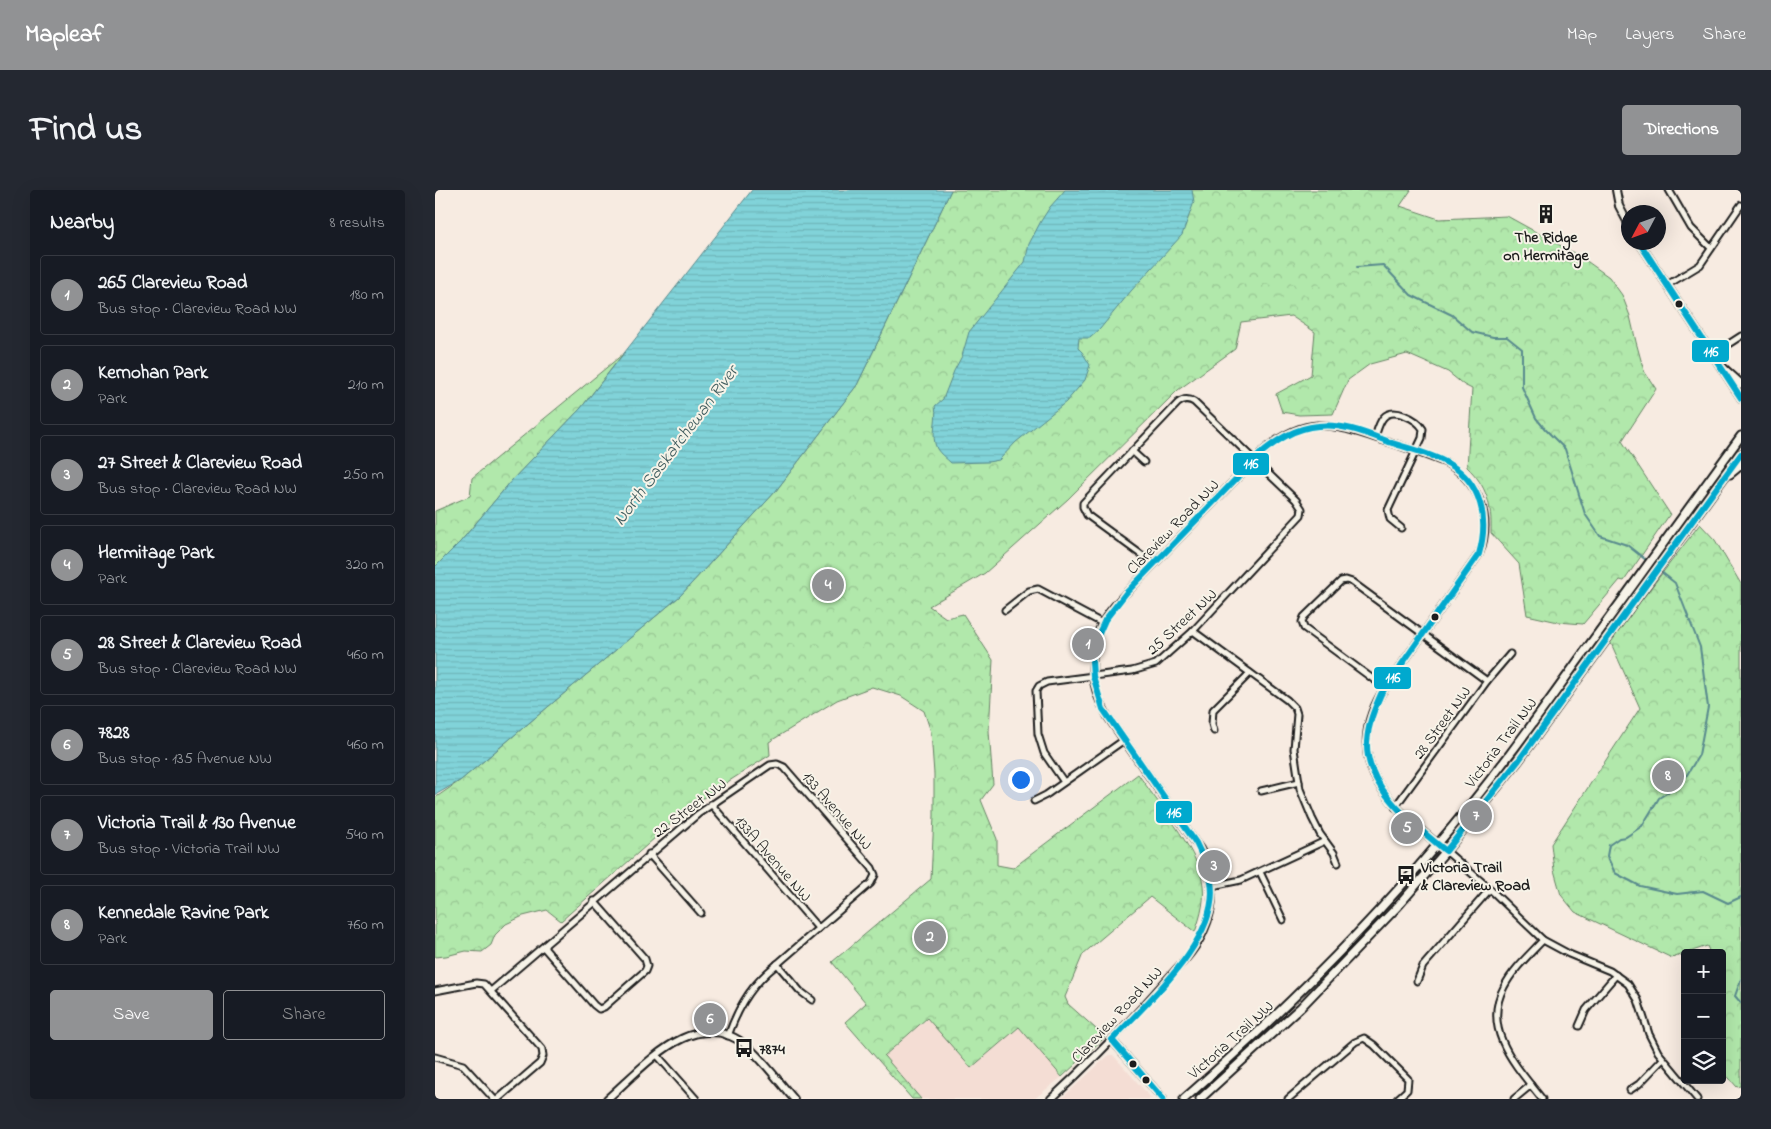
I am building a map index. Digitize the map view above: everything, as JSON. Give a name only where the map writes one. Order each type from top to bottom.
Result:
[{"type":"main road","points":[[1721,366],[1741,384]]},
{"type":"main road","name":"Victoria Trail NW","points":[[1184,1099],[1238,1052],[1294,999],[1390,899],[1438,845],[1515,747],[1741,436]]},
{"type":"main road","name":"Victoria Trail NW","points":[[1200,1099],[1301,1007],[1398,906],[1445,851],[1519,760],[1741,454]]},
{"type":"main road","points":[[1716,489],[1741,465]]},
{"type":"street","points":[[1616,190],[1621,210]]},
{"type":"street","points":[[1669,190],[1691,228],[1711,248]]},
{"type":"street","points":[[1667,285],[1701,264],[1741,206]]},
{"type":"street","points":[[1644,250],[1741,398]]},
{"type":"street","points":[[1713,354],[1741,336]]},
{"type":"street","points":[[1154,564],[1087,515],[1083,507],[1087,497],[1132,450],[1178,403],[1185,399],[1194,402],[1255,460]]},
{"type":"street","points":[[1375,437],[1382,420],[1387,415],[1397,414],[1412,419],[1421,425],[1424,433],[1388,510],[1390,519],[1401,528]]},
{"type":"street","name":"Clareview Road NW","points":[[1051,1099],[1112,1040],[1179,967],[1199,941],[1208,920],[1212,886],[1208,867],[1200,849],[1103,709],[1093,676],[1093,651],[1102,622],[1125,593],[1255,460],[1285,435],[1309,427],[1325,425],[1342,426],[1375,437],[1445,462],[1464,475],[1474,487],[1481,501],[1485,523],[1484,539],[1476,561],[1385,688],[1371,716],[1368,732],[1367,748],[1370,764],[1384,794],[1395,807],[1445,851]]},
{"type":"street","points":[[1132,450],[1144,462]]},
{"type":"street","name":"25 Street NW","points":[[1064,782],[1039,740],[1035,695],[1039,686],[1047,682],[1131,672],[1156,664],[1193,631],[1299,519],[1302,509],[1296,500],[1255,460]]},
{"type":"street","points":[[1385,688],[1306,631],[1302,622],[1312,608],[1338,582],[1343,580],[1352,582],[1487,681]]},
{"type":"street","points":[[1005,610],[1029,591],[1038,589],[1102,622]]},
{"type":"street","points":[[1193,631],[1287,700],[1295,708],[1297,714],[1294,749],[1299,782],[1308,809],[1338,863]]},
{"type":"street","name":"28 Street NW","points":[[1395,807],[1487,681],[1511,654]]},
{"type":"street","points":[[1214,731],[1212,724],[1213,710],[1250,673]]},
{"type":"street","points":[[1034,801],[1124,740]]},
{"type":"street","name":"22 Street NW","points":[[491,991],[620,878],[711,804],[770,765],[777,764]]},
{"type":"street","name":"133 Avenue NW","points":[[777,764],[784,767],[875,872],[871,882],[818,928]]},
{"type":"street","points":[[1261,791],[1299,782]]},
{"type":"street","name":"133A Avenue NW","points":[[711,804],[818,928]]},
{"type":"street","points":[[1212,886],[1233,883],[1325,841]]},
{"type":"street","points":[[1445,851],[1543,940],[1569,954],[1617,975],[1628,984],[1636,994],[1649,1034],[1663,1059],[1697,1099]]},
{"type":"street","points":[[649,854],[701,913]]},
{"type":"street","points":[[1260,872],[1283,920]]},
{"type":"street","points":[[1417,980],[1423,966],[1490,890]]},
{"type":"street","points":[[545,945],[545,949],[599,1009],[604,1007],[645,971],[647,966],[645,959],[594,901]]},
{"type":"street","points":[[728,1036],[745,998],[758,981],[818,928]]},
{"type":"street","points":[[1542,1099],[1505,1049],[1499,1035],[1496,1016],[1504,986],[1543,940]]},
{"type":"street","points":[[777,964],[800,990],[812,1000]]},
{"type":"street","points":[[1579,1026],[1586,1010],[1617,975]]},
{"type":"street","points":[[435,991],[478,983],[484,984],[542,1049],[543,1056],[540,1062],[498,1099]]},
{"type":"street","points":[[607,1099],[657,1055],[682,1038],[690,1034],[706,1032],[728,1036],[749,1048],[794,1099]]},
{"type":"street","points":[[1288,1099],[1355,1042],[1364,1038],[1374,1044],[1408,1079],[1407,1090],[1397,1099]]},
{"type":"street","points":[[1112,1040],[1163,1099]]},
{"type":"street","points":[[657,1055],[696,1099]]},
{"type":"street","points":[[435,1057],[463,1065],[494,1099]]},
{"type":"street","points":[[1629,1090],[1639,1084],[1663,1059]]},
{"type":"street","points":[[1514,1099],[1531,1085]]},
{"type":"shaded area","points":[[928,1018],[971,1068],[1019,1027],[1062,1077],[1034,1099],[921,1099],[884,1056]]},
{"type":"shaded area","points":[[1109,1055],[1113,1055],[1152,1099],[1061,1099]]},
{"type":"green space","points":[[951,190],[1411,190],[1400,206],[1439,219],[1507,216],[1581,257],[1609,277],[1622,295],[1630,316],[1644,371],[1656,389],[1622,441],[1670,514],[1624,581],[1620,580],[1583,624],[1558,622],[1527,615],[1519,564],[1491,533],[1487,497],[1479,481],[1467,467],[1472,389],[1448,372],[1407,354],[1370,364],[1348,380],[1333,414],[1299,415],[1282,412],[1276,394],[1311,375],[1315,332],[1291,316],[1241,322],[1235,349],[1178,390],[1068,499],[985,573],[929,606],[946,618],[963,614],[993,660],[989,731],[993,784],[981,800],[997,839],[997,865],[1013,868],[1138,774],[1192,853],[1202,879],[1203,900],[1195,932],[1150,897],[1083,954],[1065,997],[1068,1004],[1105,1037],[1062,1077],[1019,1027],[971,1068],[927,1018],[884,1056],[921,1099],[912,1099],[845,1022],[866,1003],[832,962],[931,879],[934,774],[931,732],[924,711],[901,696],[872,687],[837,700],[769,742],[770,755],[707,795],[673,822],[561,921],[547,910],[523,916],[506,924],[495,935],[491,945],[482,952],[466,951],[435,957],[435,798],[461,780],[680,596],[775,492],[857,385]]},
{"type":"green space","points":[[623,354],[581,408],[512,480],[461,541],[435,567],[435,511],[470,496],[472,478]]},
{"type":"green space","points":[[1700,524],[1715,540],[1741,584],[1741,1086],[1737,1087],[1726,1075],[1726,949],[1708,949],[1707,946],[1698,949],[1681,949],[1681,955],[1672,958],[1575,912],[1561,895],[1554,870],[1551,844],[1640,708],[1610,641]]},
{"type":"water","name":"North Saskatchewan River","points":[[752,190],[951,190],[857,385],[775,492],[680,596],[461,780],[435,795],[435,567],[461,541],[512,480],[581,408]]},
{"type":"water","points":[[1065,190],[1192,190],[1194,202],[1182,235],[1131,291],[1100,329],[1090,338],[1079,338],[1078,348],[1090,365],[1085,380],[1066,402],[1016,442],[999,460],[951,463],[938,451],[935,444],[935,406],[943,399],[962,356],[969,332],[1025,262],[1029,244],[1041,221]]},
{"type":"waterway","points":[[1357,267],[1383,265],[1411,295],[1452,315],[1472,332],[1493,337],[1507,337],[1522,349],[1522,387],[1536,418],[1565,449],[1585,514],[1600,536],[1627,545],[1656,568]]},
{"type":"waterway","points":[[1660,571],[1675,583],[1700,647],[1708,707],[1699,755],[1682,783],[1659,798],[1642,826],[1626,837],[1619,838],[1609,845],[1607,856],[1615,873],[1640,886],[1677,894],[1703,891],[1728,903],[1741,897]]},
{"type":"waterway","points":[[1741,979],[1735,996],[1741,1003]]},
{"type":"transit line","name":"116","points":[[1644,250],[1741,398]]},
{"type":"transit line","name":"116","points":[[1112,1040],[1161,988],[1193,947],[1205,925],[1211,903],[1211,882],[1207,867],[1196,843],[1103,709],[1093,676],[1093,647],[1105,620],[1126,593],[1260,454],[1273,444],[1302,429],[1327,425],[1337,426],[1365,433],[1442,460],[1460,472],[1476,492],[1483,516],[1482,541],[1479,554],[1381,694],[1370,723],[1367,742],[1369,759],[1374,775],[1383,790],[1406,817],[1446,851],[1519,760],[1741,454]]},
{"type":"transit line","name":"116","points":[[1112,1040],[1163,1099]]},
{"type":"place","name":"The Ridge on Hermitage","points":[[1546,214]]},
{"type":"place","name":"Hermitage Park","points":[[828,585]]},
{"type":"place","name":"265 Clareview Road","points":[[1088,644]]},
{"type":"place","name":"Kennedale Ravine Park","points":[[1668,776]]},
{"type":"place","name":"Victoria Trail & 130 Avenue","points":[[1476,816]]},
{"type":"place","name":"28 Street & Clareview Road","points":[[1407,828]]},
{"type":"place","name":"27 Street & Clareview Road","points":[[1214,866]]},
{"type":"place","name":"Victoria Trail & Clareview Road","points":[[1406,875]]},
{"type":"place","name":"Kernohan Park","points":[[930,937]]},
{"type":"place","name":"7828","points":[[710,1019]]},
{"type":"place","name":"7874","points":[[744,1048]]}]
